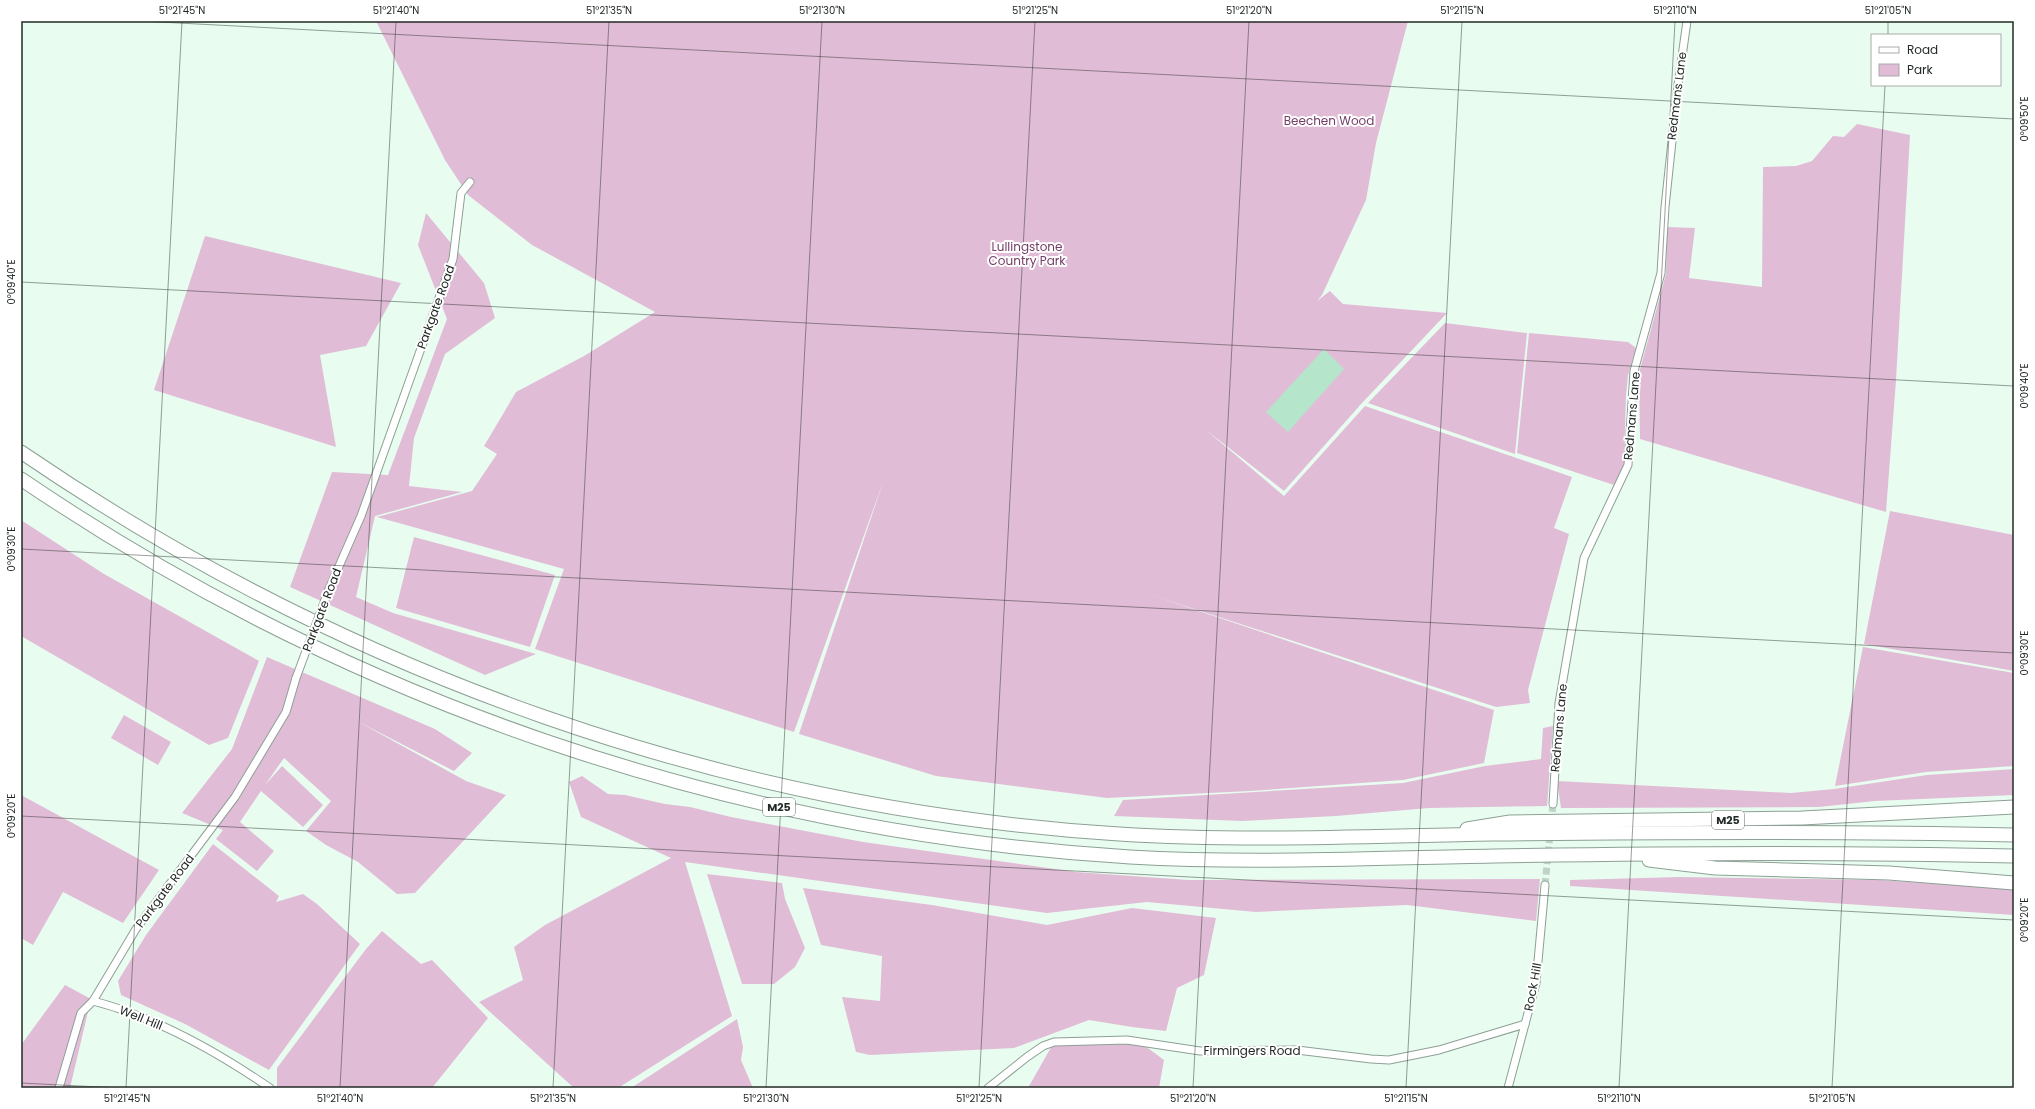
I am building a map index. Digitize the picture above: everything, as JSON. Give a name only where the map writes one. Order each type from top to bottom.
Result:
[{"type":"highway","name":"M25","points":[[21,452],[98,504],[151,536],[258,595],[344,638],[458,686],[575,728],[692,763],[790,787],[874,804],[935,814],[1055,829],[1124,834],[1229,838],[1744,832],[2014,835]]},
{"type":"highway","name":"M25","points":[[21,479],[104,533],[206,593],[365,671],[476,717],[561,747],[649,774],[764,804],[831,818],[945,838],[1029,848],[1128,857],[1251,860],[1606,854],[1832,853],[2014,856]]},
{"type":"highway","name":"M25","points":[[1444,835],[1476,827],[1510,822],[1802,818],[2014,807]]},
{"type":"highway","name":"M25","points":[[1606,854],[1715,868],[1882,873],[2014,883]]},
{"type":"street","name":"Redmans Lane","points":[[1553,804],[1559,703],[1584,558],[1628,465],[1634,371],[1661,273],[1665,207],[1676,99],[1687,21]]},
{"type":"street","name":"Parkgate Road","points":[[92,1001],[136,929],[235,797],[286,712],[296,678],[329,589],[361,516],[453,259],[461,192],[470,182]]},
{"type":"street","name":"Rock Hill","points":[[1508,1088],[1536,983],[1545,885]]},
{"type":"street","points":[[59,1088],[81,1013],[92,1001]]},
{"type":"street","name":"Well Hill","points":[[92,1001],[108,1005],[168,1029],[220,1056],[270,1088]]},
{"type":"street","name":"Firmingers Road","points":[[988,1088],[1027,1057],[1043,1046],[1054,1042],[1127,1040],[1200,1051],[1297,1050],[1389,1060],[1438,1050],[1525,1024]]},
{"type":"green space","points":[[376,21],[1408,21],[1376,143],[1366,200],[1322,295],[1317,301],[1330,291],[1343,304],[1447,313],[1362,403],[1284,491],[1206,430],[1284,496],[1365,406],[1572,477],[1554,528],[1569,534],[1528,690],[1530,703],[1496,707],[1148,594],[1494,710],[1484,763],[1403,780],[1250,791],[1107,798],[936,776],[799,734],[884,479],[794,732],[535,649],[564,569],[377,517],[472,491],[497,454],[484,446],[516,392],[584,356],[655,312],[532,245],[468,195],[445,160]]},
{"type":"green space","points":[[1857,124],[1910,135],[1896,380],[1886,512],[1640,439],[1639,373],[1666,274],[1667,227],[1695,228],[1689,278],[1762,287],[1763,167],[1796,166],[1812,161],[1833,136],[1844,137]]},
{"type":"green space","points":[[426,213],[484,283],[495,318],[445,354],[414,438],[409,486],[462,492],[375,516],[356,597],[393,613],[536,654],[485,675],[290,587],[332,472],[388,475],[447,319],[418,245]]},
{"type":"green space","points":[[205,236],[401,283],[366,346],[320,355],[336,447],[154,390]]},
{"type":"green space","points":[[1445,323],[1527,333],[1515,454],[1368,403]]},
{"type":"green space","points":[[1529,333],[1628,342],[1636,348],[1628,375],[1624,464],[1614,485],[1517,453]]},
{"type":"green space","points":[[1890,511],[2014,535],[2014,671],[1864,644]]},
{"type":"green space","points":[[21,520],[104,574],[259,661],[228,738],[209,745],[21,636]]},
{"type":"green space","points":[[414,537],[555,575],[530,647],[396,608]]},
{"type":"green space","points":[[1863,647],[2014,673],[2014,766],[1926,772],[1835,786]]},
{"type":"green space","points":[[267,657],[435,729],[472,753],[454,771],[357,721],[466,781],[506,795],[415,893],[397,894],[358,862],[326,845],[306,831],[331,801],[284,758],[265,785],[282,766],[323,805],[303,827],[261,791],[240,822],[274,851],[257,871],[216,839],[223,830],[182,813],[232,749]]},
{"type":"green space","points":[[124,715],[171,742],[158,765],[111,738]]},
{"type":"green space","points":[[1553,726],[1547,806],[1429,808],[1336,816],[1242,821],[1114,816],[1123,800],[1403,783],[1485,766],[1541,759],[1543,728]]},
{"type":"green space","points":[[2014,769],[2014,795],[1875,801],[1819,807],[1561,808],[1557,781],[1791,793],[1834,789],[1927,775]]},
{"type":"green space","points":[[582,776],[608,794],[625,795],[665,804],[690,807],[731,817],[863,842],[1076,872],[1188,880],[1540,879],[1536,921],[1407,905],[1256,912],[1147,902],[1047,913],[685,862],[732,1016],[618,1088],[574,1088],[479,1002],[523,980],[514,947],[545,925],[671,858],[581,817],[569,782]]},
{"type":"green space","points":[[21,795],[159,870],[123,923],[63,892],[33,945],[21,938]]},
{"type":"green space","points":[[213,844],[279,896],[276,902],[303,894],[317,904],[360,944],[269,1070],[185,1024],[121,995],[118,981],[146,935]]},
{"type":"green space","points":[[707,874],[782,883],[785,899],[805,948],[795,967],[774,984],[742,984]]},
{"type":"green space","points":[[1679,877],[1879,880],[2014,889],[2014,915],[1570,886],[1570,880]]},
{"type":"green space","points":[[803,888],[932,905],[1047,925],[1132,908],[1216,918],[1204,975],[1177,988],[1166,1031],[1089,1020],[1014,1048],[870,1055],[856,1052],[842,997],[880,1001],[882,956],[821,945]]},
{"type":"green space","points":[[382,931],[421,964],[432,960],[488,1018],[432,1088],[277,1087],[277,1068],[366,949]]},
{"type":"green space","points":[[65,985],[91,999],[70,1088],[21,1088],[21,1045]]},
{"type":"green space","points":[[737,1019],[743,1047],[741,1060],[753,1088],[631,1088]]},
{"type":"green space","points":[[1054,1042],[1141,1043],[1164,1060],[1159,1088],[1028,1088]]},
{"type":"shaded area","points":[[1324,349],[1344,369],[1288,432],[1266,412]]},
{"type":"tunnel","points":[[1545,885],[1553,804]]},
{"type":"park label","name":"Beechen Wood","points":[[1329,121]]},
{"type":"park label","name":"Lullingstone Country Park","points":[[1027,254]]}]
